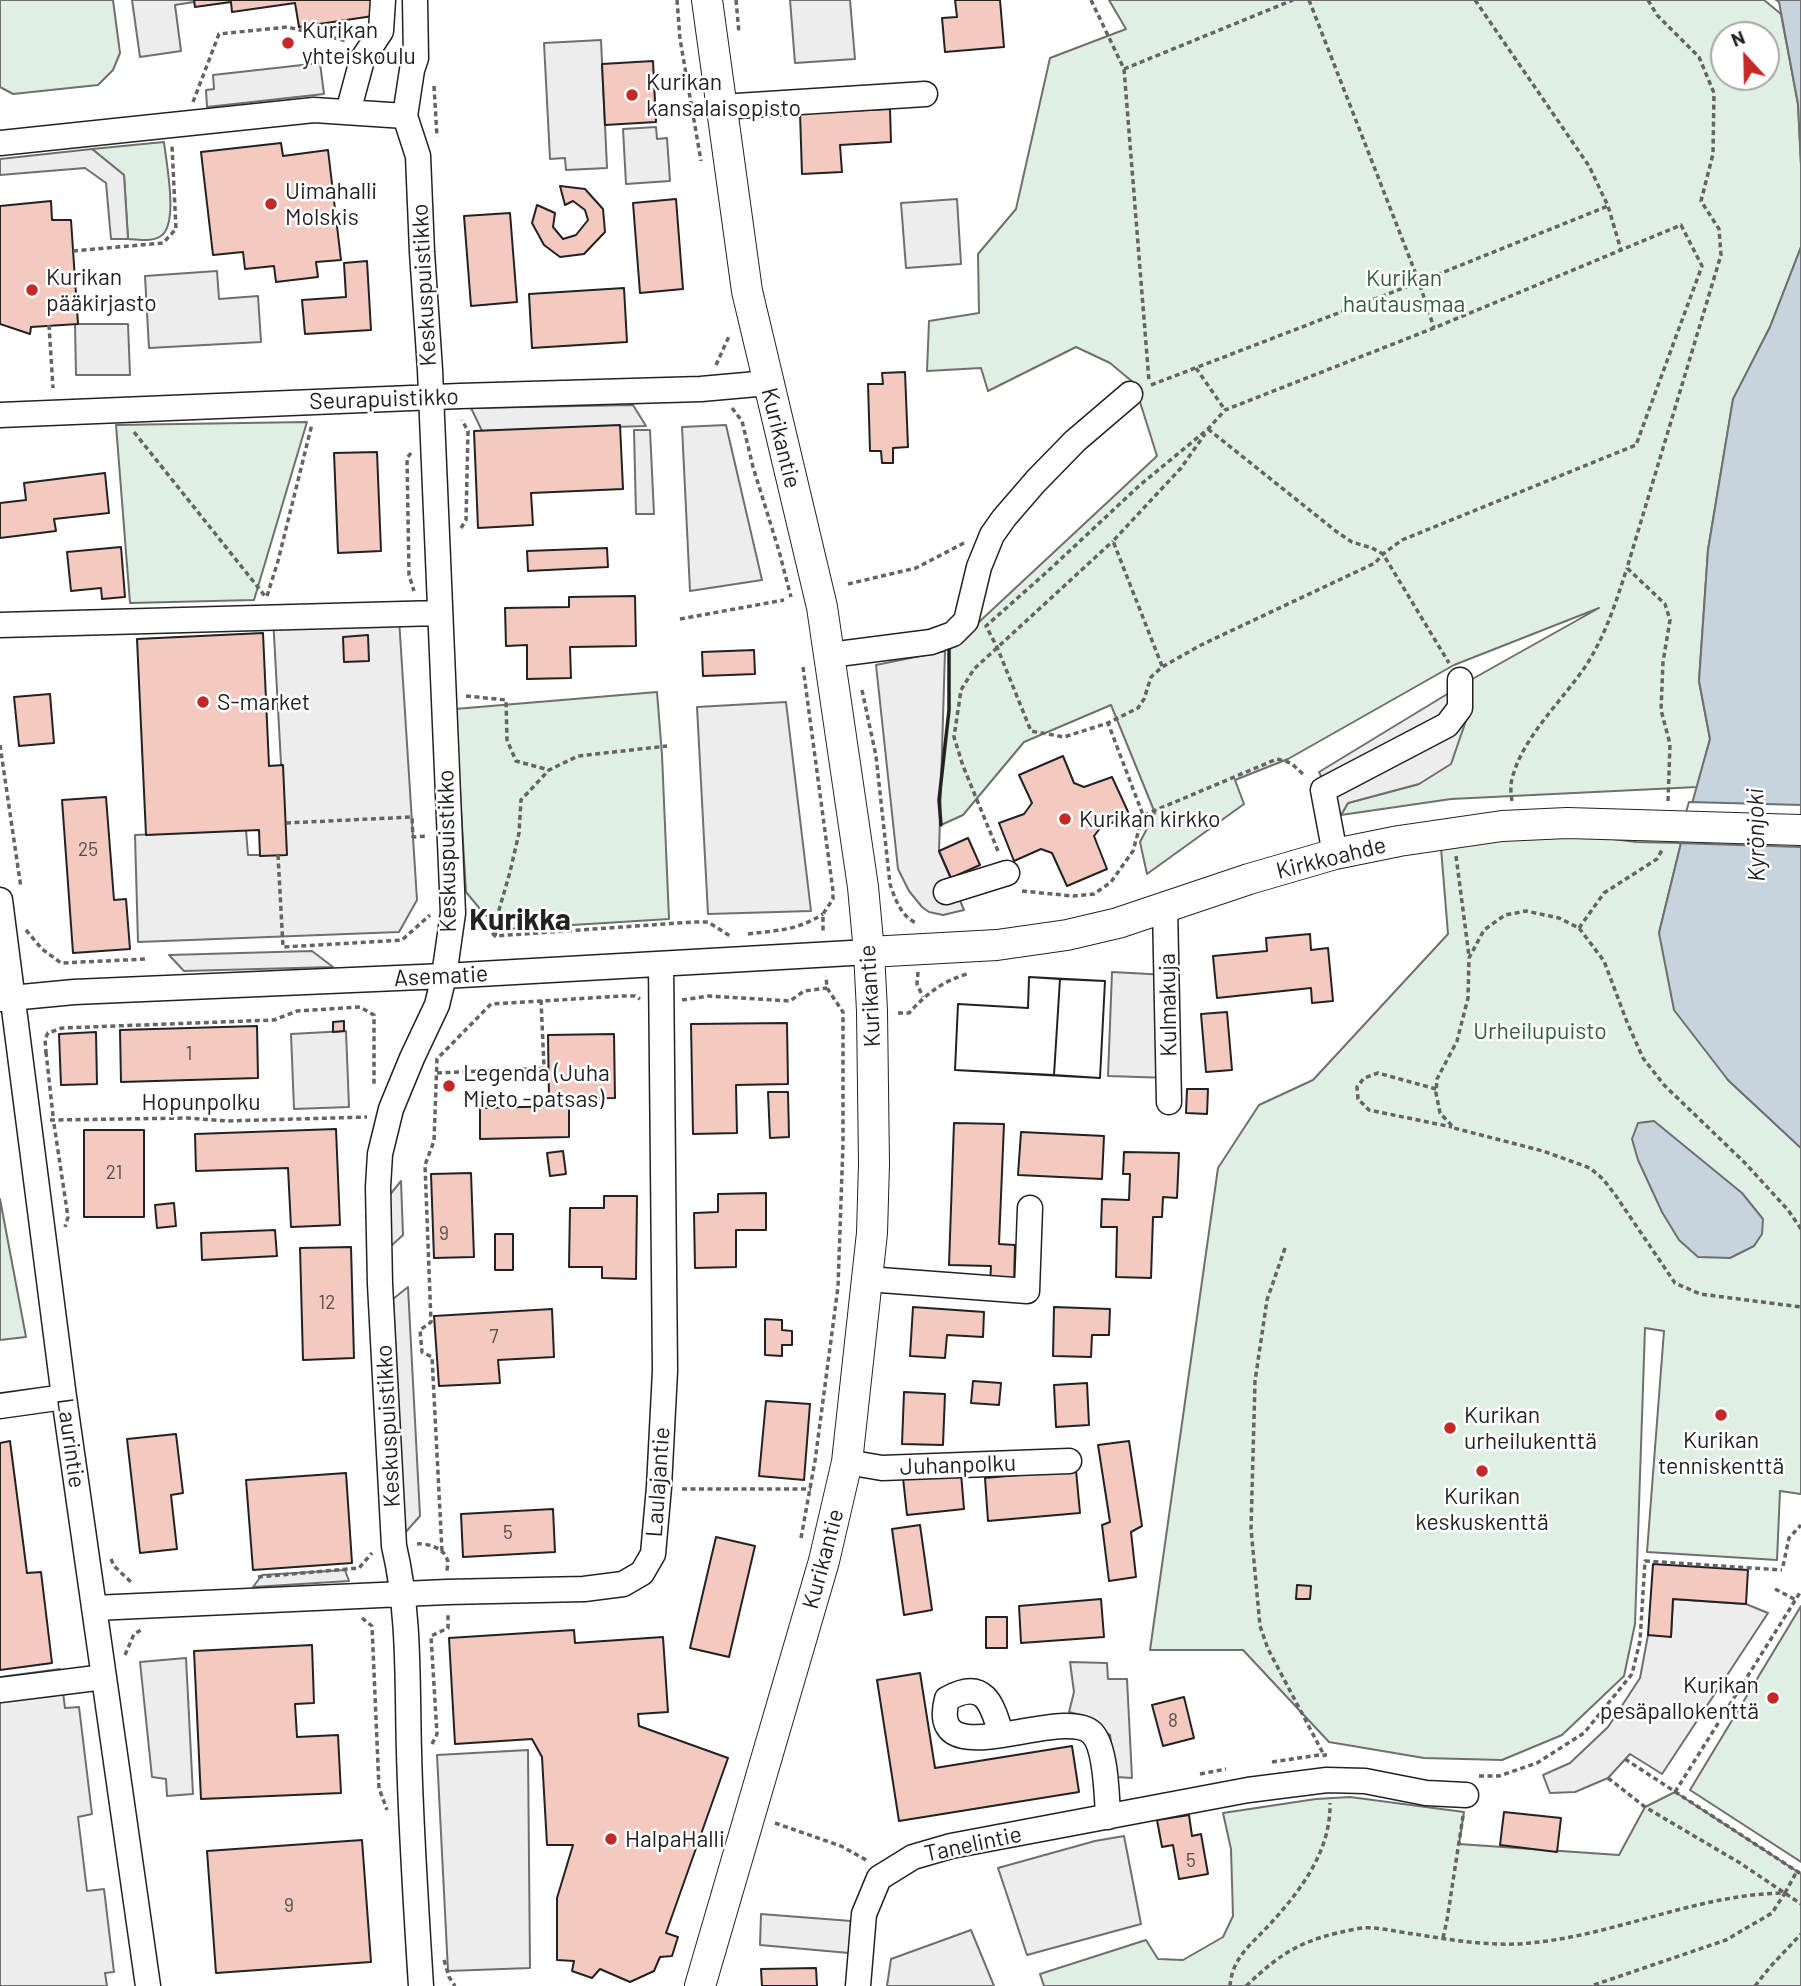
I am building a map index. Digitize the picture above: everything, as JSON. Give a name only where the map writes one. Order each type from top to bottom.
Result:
[{"type":"main road","name":"Kurikantie","points":[[700,1986],[824,1561],[847,1462],[872,1233],[874,1164],[872,1012],[863,887],[816,660],[822,607],[747,291],[707,0]]},
{"type":"main road","name":"Kirkkoahde","points":[[869,952],[997,945],[1055,936],[1118,923],[1335,853],[1454,832],[1502,826],[1567,823],[1801,830]]},
{"type":"street","points":[[348,112],[362,60],[380,31],[383,0]]},
{"type":"street","name":"Keskuspuistikko","points":[[415,0],[416,58],[405,116],[418,156],[430,398],[439,613],[444,976],[438,1005],[391,1109],[380,1154],[378,1187],[394,1546],[401,1572],[403,1595],[421,1986]]},
{"type":"street","points":[[721,107],[925,94]]},
{"type":"street","points":[[0,143],[314,110],[405,116]]},
{"type":"street","name":"Seurapuistikko","points":[[0,415],[701,389],[768,383]]},
{"type":"street","points":[[816,660],[931,642],[953,634],[966,621],[979,567],[992,535],[1004,518],[1075,441],[1130,394]]},
{"type":"street","points":[[0,625],[439,613]]},
{"type":"street","points":[[1335,853],[1323,790],[1447,725],[1460,708],[1460,680]]},
{"type":"street","points":[[946,892],[1007,873]]},
{"type":"street","name":"Laurintie","points":[[11,895],[5,933],[6,998],[29,1121],[64,1396],[148,1986]]},
{"type":"street","name":"Kulmakuja","points":[[1165,908],[1169,1102]]},
{"type":"street","name":"Asematie","points":[[6,998],[84,991],[444,976],[869,952]]},
{"type":"street","name":"Laulajantie","points":[[94,1608],[584,1589],[623,1584],[642,1573],[653,1554],[665,1371],[661,964]]},
{"type":"street","points":[[867,1279],[1027,1291],[1030,1208]]},
{"type":"street","points":[[0,1406],[64,1396]]},
{"type":"street","name":"Juhanpolku","points":[[847,1462],[882,1468],[1069,1461]]},
{"type":"street","points":[[0,1690],[104,1677]]},
{"type":"street","points":[[1001,1734],[1068,1724],[1080,1726],[1092,1733],[1099,1745],[1107,1786],[1108,1817]]},
{"type":"street","name":"Tanelintie","points":[[879,1878],[914,1857],[951,1846],[1248,1790],[1327,1780],[1365,1781],[1426,1793],[1468,1795]]},
{"type":"street","points":[[858,1986],[864,1913],[879,1878]]},
{"type":"path","points":[[1091,0],[1124,69],[1149,386],[1419,282],[1608,205]]},
{"type":"path","points":[[1124,69],[1293,0]]},
{"type":"path","points":[[1309,0],[1419,282],[1434,328]]},
{"type":"path","points":[[1475,0],[1589,166],[1608,205],[1620,250]]},
{"type":"path","points":[[1512,809],[1511,782],[1518,761],[1541,723],[1586,666],[1613,611],[1721,254],[1719,229],[1701,201],[1713,154],[1714,93],[1699,57],[1657,15],[1648,0]]},
{"type":"path","points":[[1681,225],[1702,266],[1636,445],[1402,540],[1375,563],[1201,645],[1162,667],[1151,677],[1138,708],[1108,723],[1064,737],[1031,731],[986,626],[1226,410],[1434,328],[1620,250],[1681,225]]},
{"type":"path","points":[[73,251],[97,249]]},
{"type":"path","points":[[49,325],[53,388]]},
{"type":"path","points":[[1196,368],[1226,410]]},
{"type":"path","name":"Kurikantie","points":[[723,387],[729,404],[742,421],[793,603]]},
{"type":"path","points":[[129,425],[266,598],[278,561],[313,417]]},
{"type":"path","points":[[1208,429],[1345,537],[1383,554],[1460,680]]},
{"type":"path","points":[[1108,723],[1143,815],[1133,851],[1111,882],[1099,892],[1073,896],[1015,890],[963,766],[954,737],[961,690],[974,669],[1113,541],[1181,468],[1208,429]]},
{"type":"path","points":[[848,584],[916,568],[968,541]]},
{"type":"path","points":[[1113,541],[1162,667]]},
{"type":"path","points":[[1627,568],[1665,604],[1670,620],[1663,662],[1661,710],[1670,744],[1668,802]]},
{"type":"path","points":[[680,619],[784,600]]},
{"type":"path","name":"Kurikantie","points":[[801,1539],[838,1287],[844,1144],[843,1012],[827,988],[824,954],[822,914],[833,899],[833,891],[816,660]]},
{"type":"path","points":[[464,696],[506,700],[507,740],[516,761],[549,770]]},
{"type":"path","points":[[0,745],[11,895]]},
{"type":"path","points":[[495,936],[499,909],[519,833],[521,800],[549,770],[578,756],[667,746]]},
{"type":"path","points":[[1143,815],[1277,759],[1291,763],[1323,790]]},
{"type":"path","points":[[286,822],[412,817],[413,837],[428,836]]},
{"type":"path","points":[[1454,832],[1469,958],[1468,998],[1457,1041],[1437,1079],[1436,1089],[1440,1113],[1454,1128]]},
{"type":"path","points":[[1579,929],[1604,893],[1657,859],[1662,850]]},
{"type":"path","points":[[278,855],[283,947],[402,940],[442,914],[473,912],[495,936]]},
{"type":"path","points":[[1469,958],[1484,930],[1505,915],[1526,911],[1559,918],[1579,929],[1604,961],[1643,1059],[1673,1095],[1745,1163],[1788,1210],[1801,1229]]},
{"type":"path","points":[[495,936],[693,922],[708,922],[729,936],[788,929],[807,924],[822,914]]},
{"type":"path","points":[[5,933],[27,930],[42,949],[61,963],[147,959]]},
{"type":"path","points":[[442,1551],[432,1357],[422,1352],[420,1331],[431,1322],[425,1165],[434,1141],[437,1059],[491,1004],[635,996],[642,1000],[661,1001],[708,996],[790,1001],[804,991],[827,988]]},
{"type":"path","points":[[909,1013],[923,997]]},
{"type":"path","points":[[437,1073],[546,1068],[541,1000]]},
{"type":"path","points":[[62,1028],[274,1020],[297,1011]]},
{"type":"path","points":[[46,1052],[68,1217],[63,1237]]},
{"type":"path","points":[[1436,1089],[1378,1073],[1364,1078],[1357,1087],[1358,1098],[1369,1110],[1543,1151],[1590,1168],[1603,1178],[1675,1283],[1700,1294],[1801,1307]]},
{"type":"path","name":"Hopunpolku","points":[[29,1121],[188,1118],[227,1121],[373,1116]]},
{"type":"path","points":[[1286,1248],[1267,1300],[1255,1381],[1251,1528],[1260,1626],[1268,1649],[1325,1755],[1338,1756]]},
{"type":"path","points":[[659,1487],[810,1489]]},
{"type":"path","points":[[1443,1938],[1468,1795],[1499,1776],[1537,1763],[1584,1733],[1632,1674],[1640,1640],[1645,1561],[1782,1568],[1789,1538],[1801,1525]]},
{"type":"path","points":[[110,1557],[114,1566],[129,1582],[152,1588],[152,1625],[134,1634],[124,1657]]},
{"type":"path","points":[[1775,1589],[1796,1600]]},
{"type":"path","points":[[1675,1793],[1801,1591]]},
{"type":"path","points":[[1591,1986],[1726,1940],[1772,1913],[1799,1872],[1625,1759]]},
{"type":"path","points":[[1608,1778],[1645,1807],[1740,1863],[1801,1904]]},
{"type":"path","points":[[1230,1986],[1235,1964],[1301,1887],[1323,1849],[1330,1806],[1327,1780]]},
{"type":"path","points":[[773,1822],[849,1850],[866,1859],[879,1878]]},
{"type":"path","points":[[1246,1986],[1266,1966],[1293,1948],[1317,1938],[1361,1928],[1496,1944],[1530,1943],[1622,1926],[1670,1911],[1727,1899],[1785,1893]]},
{"type":"path","points":[[1755,1986],[1801,1934]]},
{"type":"green space","points":[[0,0],[113,0],[120,53],[113,70],[98,85],[13,94],[0,87]]},
{"type":"green space","name":"Kurikan hautausmaa","points":[[1109,0],[1764,0],[1781,14],[1798,104],[1801,247],[1770,327],[1733,400],[1708,550],[1699,681],[1710,739],[1697,787],[1451,799],[1341,815],[1348,803],[1419,784],[1467,682],[1599,608],[1454,665],[1288,759],[1235,780],[1244,804],[1147,874],[1140,842],[1155,813],[1111,705],[1024,742],[963,815],[941,825],[939,800],[949,710],[949,650],[1157,456],[1134,383],[1110,363],[1076,347],[988,391],[981,368],[927,371],[929,321],[979,313],[978,254],[1016,209],[1050,58],[1126,29]]},
{"type":"green space","points":[[164,142],[170,192],[166,229],[161,236],[154,239],[128,239],[124,175],[92,149]]},
{"type":"green space","points":[[307,422],[254,600],[130,603],[116,425]]},
{"type":"green space","points":[[657,692],[669,919],[508,929],[485,915],[466,892],[455,709]]},
{"type":"green space","name":"Urheilupuisto","points":[[1597,837],[1636,842],[1681,843],[1659,933],[1728,1080],[1801,1148],[1801,1494],[1780,1491],[1777,1560],[1647,1552],[1664,1331],[1645,1328],[1635,1624],[1624,1676],[1562,1735],[1502,1760],[1424,1758],[1329,1742],[1243,1650],[1150,1650],[1218,1168],[1259,1105],[1313,1080],[1448,934],[1441,848],[1505,839]]},
{"type":"green space","points":[[0,1199],[26,1337],[0,1340]]},
{"type":"green space","name":"Kurikan pesäpallokenttä","points":[[1801,1606],[1801,1862],[1690,1790]]},
{"type":"green space","points":[[1675,1792],[1801,1874],[1801,1986],[1044,1986],[1040,1974],[1146,1940],[1158,1959],[1183,1960],[1223,1937],[1233,1916],[1231,1849],[1223,1813],[1316,1799],[1350,1797],[1464,1812],[1459,1844],[1619,1855],[1645,1807]]},
{"type":"shaded area","points":[[132,0],[194,0],[175,5],[181,51],[140,57]]},
{"type":"shaded area","points":[[790,0],[850,0],[855,59],[795,63]]},
{"type":"shaded area","points":[[601,40],[607,168],[566,170],[565,158],[550,159],[544,43]]},
{"type":"shaded area","points":[[320,63],[324,94],[207,107],[206,90],[214,89],[213,75]]},
{"type":"shaded area","points":[[656,127],[657,139],[667,138],[670,181],[626,184],[623,129]]},
{"type":"shaded area","points":[[92,149],[124,175],[128,239],[111,239],[106,183],[85,168],[0,175],[0,159]]},
{"type":"shaded area","points":[[957,199],[961,264],[906,268],[901,203]]},
{"type":"shaded area","points":[[217,271],[219,299],[258,296],[261,342],[149,348],[145,276]]},
{"type":"shaded area","points":[[75,324],[128,324],[130,375],[76,375]]},
{"type":"shaded area","points":[[633,405],[646,426],[482,431],[471,408]]},
{"type":"shaded area","points":[[726,425],[762,580],[690,591],[682,427]]},
{"type":"shaded area","points":[[634,430],[650,430],[654,514],[636,514]]},
{"type":"shaded area","points":[[398,603],[417,900],[399,932],[138,942],[135,835],[246,830],[248,855],[286,855],[273,617]]},
{"type":"shaded area","points":[[945,651],[939,851],[964,910],[943,915],[929,912],[922,907],[909,891],[898,869],[876,665]]},
{"type":"shaded area","points":[[1467,682],[1471,706],[1451,764],[1419,784],[1348,803],[1341,815],[1319,772]]},
{"type":"shaded area","points":[[786,702],[811,911],[708,914],[697,707]]},
{"type":"shaded area","points":[[312,951],[333,967],[184,971],[169,955]]},
{"type":"shaded area","points":[[1112,972],[1168,975],[1170,1078],[1108,1076]]},
{"type":"shaded area","points":[[346,1031],[349,1107],[294,1109],[291,1034]]},
{"type":"shaded area","points":[[401,1181],[403,1235],[390,1247],[388,1197]]},
{"type":"shaded area","points":[[408,1287],[420,1516],[404,1534],[393,1299]]},
{"type":"shaded area","points":[[345,1570],[349,1581],[253,1587],[262,1575]]},
{"type":"shaded area","points":[[1673,1599],[1746,1604],[1768,1613],[1662,1774],[1630,1754],[1608,1778],[1575,1792],[1550,1793],[1543,1775],[1570,1763],[1608,1727],[1640,1678],[1648,1635],[1671,1636]]},
{"type":"shaded area","points":[[186,1658],[193,1794],[167,1796],[166,1779],[152,1777],[140,1662]]},
{"type":"shaded area","points":[[1070,1662],[1107,1663],[1108,1679],[1127,1679],[1132,1778],[1116,1777],[1110,1735],[1084,1716],[1069,1712],[1074,1692]]},
{"type":"shaded area","points":[[60,1669],[65,1708],[79,1707],[92,1814],[78,1817],[87,1891],[104,1889],[114,1972],[105,1973],[107,1986],[0,1986],[0,1677]]},
{"type":"shaded area","points":[[528,1750],[530,1968],[448,1971],[437,1755]]},
{"type":"shaded area","points":[[1124,1836],[1141,1924],[1027,1955],[998,1868],[1095,1841]]},
{"type":"shaded area","points":[[761,1914],[851,1921],[849,1953],[760,1945]]},
{"type":"shaded area","points":[[971,1930],[994,1986],[887,1986],[891,1959]]},
{"type":"water","points":[[1776,0],[1801,0],[1801,165],[1798,104],[1779,2]]},
{"type":"water","name":"Kyrönjoki","points":[[1801,247],[1801,1148],[1728,1080],[1674,1010],[1659,933],[1710,739],[1699,681],[1708,550],[1733,399],[1770,327]]},
{"type":"water","points":[[1654,1121],[1742,1193],[1763,1219],[1762,1234],[1754,1246],[1730,1258],[1698,1257],[1679,1240],[1662,1212],[1638,1160],[1632,1139],[1638,1123]]},
{"type":"pier","points":[[1689,802],[1801,805],[1801,847],[1677,843]]},
{"type":"building","points":[[194,0],[371,0],[373,16],[299,27],[295,3],[232,12],[231,2],[195,7]]},
{"type":"building","points":[[955,0],[1000,0],[1004,47],[945,52],[942,18],[957,17]]},
{"type":"building","points":[[653,61],[656,122],[605,125],[602,64]]},
{"type":"building","points":[[890,109],[891,142],[840,145],[842,172],[802,174],[800,113]]},
{"type":"building","name":"Uimahalli Molskis","points":[[281,143],[283,156],[328,150],[341,260],[316,262],[318,277],[276,282],[274,266],[245,269],[243,252],[213,255],[201,152]]},
{"type":"building","points":[[560,186],[585,189],[603,209],[605,232],[584,254],[560,257],[544,245],[532,223],[537,205],[555,213],[553,227],[563,239],[576,235],[588,220],[585,210],[573,201],[565,205]]},
{"type":"building","points":[[676,199],[683,289],[640,293],[633,203]]},
{"type":"building","points":[[51,201],[52,220],[71,220],[78,324],[31,327],[30,334],[0,324],[0,206]]},
{"type":"building","points":[[510,213],[517,302],[471,306],[464,216]]},
{"type":"building","points":[[367,261],[371,330],[305,334],[302,300],[346,297],[344,263]]},
{"type":"building","points":[[624,288],[627,342],[532,348],[529,294]]},
{"type":"building","points":[[905,372],[908,447],[893,448],[893,463],[882,463],[881,451],[870,451],[868,384],[883,384],[882,373]]},
{"type":"building","points":[[620,425],[623,489],[531,493],[533,525],[478,528],[474,431]]},
{"type":"building","points":[[377,452],[381,551],[338,553],[334,453]]},
{"type":"building","points":[[105,473],[109,513],[54,519],[56,531],[0,538],[0,503],[26,500],[24,483]]},
{"type":"building","points":[[121,547],[125,597],[102,599],[101,588],[71,591],[67,552]]},
{"type":"building","points":[[607,548],[608,567],[528,571],[527,551]]},
{"type":"building","points":[[635,596],[636,646],[570,647],[571,678],[527,679],[527,645],[506,646],[505,608],[569,607],[569,597]]},
{"type":"building","name":"S-market","points":[[263,633],[269,766],[283,765],[287,855],[260,856],[259,830],[146,835],[137,639]]},
{"type":"building","points":[[368,635],[369,661],[344,662],[343,637]]},
{"type":"building","points":[[754,650],[755,674],[703,676],[702,652]]},
{"type":"building","points":[[50,694],[54,743],[19,746],[14,697]]},
{"type":"building","name":"Kurikan kirkko","points":[[1063,756],[1074,783],[1084,787],[1112,777],[1130,816],[1101,827],[1094,836],[1107,869],[1067,886],[1052,853],[1041,849],[1014,861],[999,823],[1024,814],[1032,803],[1019,775]]},
{"type":"building","points":[[106,797],[114,900],[126,899],[130,949],[73,953],[62,800]]},
{"type":"building","points":[[968,838],[980,865],[951,878],[939,851]]},
{"type":"building","points":[[1310,934],[1311,950],[1328,948],[1333,1001],[1312,1003],[1311,988],[1217,998],[1213,956],[1267,951],[1266,938]]},
{"type":"building","points":[[1029,977],[1105,981],[1100,1078],[955,1070],[958,1004],[1028,1008]]},
{"type":"building","points":[[1029,977],[1060,979],[1054,1075],[955,1070],[958,1004],[1028,1008]]},
{"type":"building","points":[[1060,979],[1105,981],[1100,1078],[1054,1075]]},
{"type":"building","points":[[1227,1012],[1232,1070],[1206,1072],[1201,1014]]},
{"type":"building","points":[[344,1021],[344,1031],[333,1032],[333,1022]]},
{"type":"building","points":[[787,1023],[788,1084],[736,1085],[737,1133],[693,1134],[691,1024]]},
{"type":"building","points":[[257,1026],[258,1078],[121,1082],[120,1030]]},
{"type":"building","points":[[96,1032],[97,1084],[61,1085],[59,1034]]},
{"type":"building","points":[[614,1034],[615,1098],[549,1099],[548,1035]]},
{"type":"building","points":[[1187,1089],[1208,1089],[1207,1114],[1186,1113]]},
{"type":"building","points":[[768,1092],[788,1092],[789,1137],[770,1138]]},
{"type":"building","points":[[569,1106],[569,1137],[480,1139],[480,1108]]},
{"type":"building","points":[[954,1123],[1004,1124],[999,1244],[1015,1245],[1014,1284],[990,1283],[991,1266],[949,1265]]},
{"type":"building","points":[[336,1129],[340,1225],[291,1227],[288,1168],[196,1171],[195,1134]]},
{"type":"building","points":[[84,1130],[144,1130],[144,1217],[84,1217]]},
{"type":"building","points":[[1021,1132],[1104,1136],[1102,1179],[1018,1175]]},
{"type":"building","points":[[563,1151],[566,1174],[550,1176],[547,1153]]},
{"type":"building","points":[[1124,1152],[1179,1153],[1177,1198],[1163,1197],[1162,1217],[1153,1217],[1151,1278],[1116,1277],[1117,1227],[1101,1227],[1102,1199],[1129,1200],[1130,1174],[1123,1174]]},
{"type":"building","points":[[471,1173],[474,1257],[434,1258],[431,1174]]},
{"type":"building","points":[[766,1193],[766,1230],[736,1230],[736,1267],[695,1268],[694,1213],[718,1212],[718,1194]]},
{"type":"building","points":[[604,1196],[637,1196],[636,1279],[602,1278],[602,1267],[569,1267],[570,1208],[604,1208]]},
{"type":"building","points":[[174,1203],[176,1226],[157,1228],[155,1205]]},
{"type":"building","points":[[275,1230],[277,1256],[202,1260],[201,1233]]},
{"type":"building","points":[[495,1234],[513,1234],[513,1270],[495,1270]]},
{"type":"building","points":[[351,1247],[354,1358],[303,1360],[300,1248]]},
{"type":"building","points":[[913,1307],[984,1312],[983,1337],[947,1335],[945,1358],[910,1356]]},
{"type":"building","points":[[1054,1307],[1110,1309],[1109,1335],[1092,1335],[1091,1357],[1053,1356]]},
{"type":"building","points":[[552,1309],[554,1357],[498,1360],[500,1383],[439,1386],[434,1316]]},
{"type":"building","points":[[765,1319],[782,1320],[782,1330],[792,1331],[792,1345],[782,1345],[782,1356],[765,1355]]},
{"type":"building","points":[[973,1381],[1001,1383],[999,1405],[971,1403]]},
{"type":"building","points":[[1087,1383],[1089,1425],[1056,1427],[1054,1385]]},
{"type":"building","points":[[904,1392],[945,1394],[943,1445],[902,1444]]},
{"type":"building","points":[[766,1401],[810,1404],[804,1480],[759,1476]]},
{"type":"building","points":[[176,1434],[183,1493],[171,1495],[177,1549],[140,1553],[127,1439]]},
{"type":"building","points":[[10,1441],[27,1573],[41,1572],[52,1663],[0,1670],[0,1443]]},
{"type":"building","points":[[1129,1441],[1142,1526],[1131,1532],[1136,1577],[1109,1581],[1102,1525],[1110,1522],[1098,1445]]},
{"type":"building","points":[[1076,1470],[1080,1513],[988,1521],[985,1478]]},
{"type":"building","points":[[346,1473],[352,1563],[253,1570],[246,1480]]},
{"type":"building","points":[[961,1473],[964,1509],[907,1515],[903,1478]]},
{"type":"building","points":[[553,1509],[555,1552],[463,1557],[461,1514]]},
{"type":"building","points":[[920,1525],[932,1610],[904,1615],[892,1529]]},
{"type":"building","points":[[716,1537],[755,1546],[729,1657],[690,1648]]},
{"type":"building","points":[[1653,1564],[1748,1570],[1746,1604],[1673,1599],[1671,1637],[1648,1635]]},
{"type":"building","points":[[1297,1585],[1311,1586],[1310,1599],[1296,1599]]},
{"type":"building","points":[[1101,1599],[1104,1637],[1021,1643],[1019,1606]]},
{"type":"building","points":[[986,1617],[1007,1617],[1007,1648],[986,1648]]},
{"type":"building","points":[[574,1630],[575,1643],[663,1637],[668,1712],[638,1714],[639,1726],[728,1758],[666,1933],[678,1937],[672,1956],[660,1957],[654,1971],[630,1982],[600,1969],[592,1978],[572,1971],[574,1961],[557,1960],[557,1898],[573,1845],[547,1845],[542,1757],[532,1739],[455,1744],[449,1638]]},
{"type":"building","points":[[312,1645],[314,1703],[295,1704],[297,1737],[338,1735],[341,1793],[201,1799],[194,1651]]},
{"type":"building","points":[[920,1673],[935,1768],[1072,1746],[1079,1792],[899,1821],[877,1680]]},
{"type":"building","points":[[1184,1697],[1194,1738],[1163,1746],[1152,1705]]},
{"type":"building","points":[[1504,1812],[1561,1818],[1557,1852],[1500,1845]]},
{"type":"building","points":[[1189,1815],[1192,1836],[1201,1834],[1208,1874],[1179,1879],[1173,1845],[1162,1847],[1157,1820]]},
{"type":"building","points":[[362,1840],[371,1962],[216,1973],[207,1851]]},
{"type":"building","points":[[816,1968],[817,1986],[762,1986],[761,1969]]},
{"type":"wall","points":[[941,825],[939,800],[949,710],[949,650]]},
{"type":"place","name":"Kurikan yhteiskoulu","points":[[288,43]]},
{"type":"place","name":"Kurikan kansalaisopisto","points":[[632,95]]},
{"type":"place","name":"Uimahalli Molskis","points":[[271,204]]},
{"type":"place","name":"Kurikan pääkirjasto","points":[[32,290]]},
{"type":"place","name":"S-market","points":[[203,702]]},
{"type":"place","name":"Kurikan kirkko","points":[[1065,819]]},
{"type":"place","name":"Legenda (Juha Mieto -patsas)","points":[[449,1086]]},
{"type":"place","name":"Kurikan tenniskenttä","points":[[1721,1415]]},
{"type":"place","name":"Kurikan urheilukenttä","points":[[1450,1428]]},
{"type":"place","name":"Kurikan keskuskenttä","points":[[1482,1471]]},
{"type":"place","name":"Kurikan pesäpallokenttä","points":[[1773,1698]]},
{"type":"place","name":"HalpaHalli","points":[[611,1839]]},
{"type":"district","name":"Kurikka","points":[[520,920]]}]
